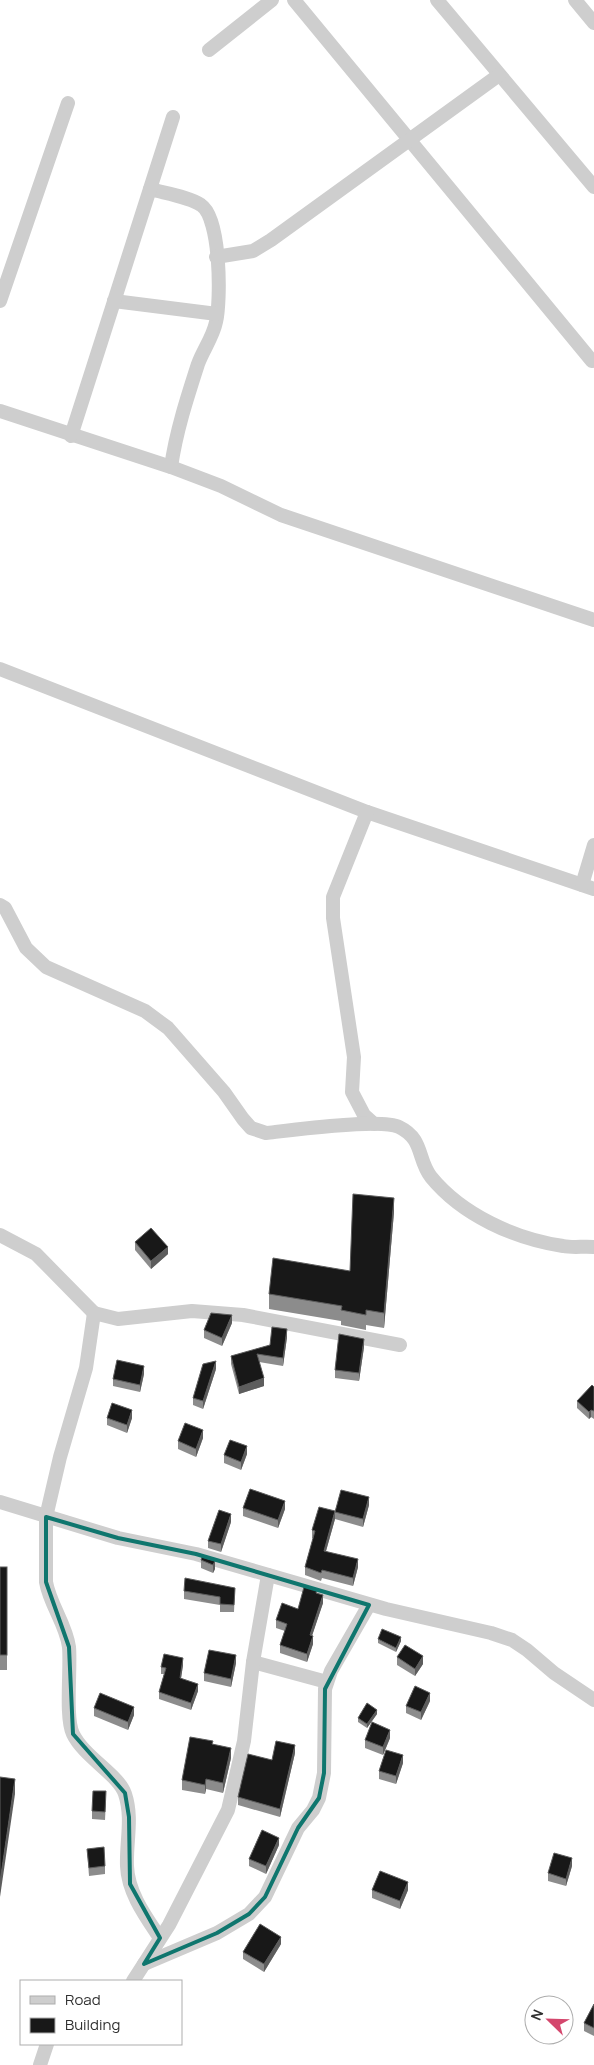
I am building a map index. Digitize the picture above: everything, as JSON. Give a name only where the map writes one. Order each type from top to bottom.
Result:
[{"type":"street","points":[[208,50],[272,0]]},
{"type":"street","points":[[294,0],[592,361]]},
{"type":"street","points":[[437,0],[498,75],[594,187]]},
{"type":"street","points":[[575,0],[594,23]]},
{"type":"street","points":[[216,257],[239,255],[253,251],[271,240],[339,193],[498,75]]},
{"type":"street","points":[[0,301],[68,103]]},
{"type":"street","points":[[72,436],[173,117]]},
{"type":"street","points":[[150,189],[201,205],[209,213],[216,238],[219,302],[216,324],[199,362],[175,440],[170,467]]},
{"type":"street","points":[[114,301],[217,314]]},
{"type":"street","points":[[0,411],[170,467],[221,486],[281,514],[594,620]]},
{"type":"street","points":[[0,669],[367,812],[588,887],[594,845]]},
{"type":"street","points":[[367,812],[333,897],[333,918],[354,1057],[352,1092],[364,1115],[374,1124]]},
{"type":"street","points":[[0,905],[5,908],[26,948],[46,967],[145,1011],[168,1028],[198,1061],[251,1128],[266,1133],[374,1124],[398,1126],[414,1137],[430,1176],[471,1214],[518,1234],[564,1246],[594,1246]]},
{"type":"street","points":[[0,1235],[36,1254],[94,1313],[118,1319],[192,1311],[243,1315],[400,1345]]},
{"type":"street","points":[[94,1313],[86,1368],[60,1457],[46,1517],[46,1582],[69,1648],[73,1734],[88,1756],[117,1782],[125,1793],[130,1817],[127,1867],[130,1884],[143,1913],[160,1938]]},
{"type":"street","points":[[0,1502],[118,1538],[196,1554],[369,1604],[458,1624],[512,1640],[594,1700]]},
{"type":"street","points":[[134,1980],[160,1938],[228,1810],[244,1742],[253,1662],[268,1575]]},
{"type":"street","points":[[144,1964],[217,1933],[250,1914],[265,1896],[298,1828],[313,1810],[319,1798],[324,1773],[323,1705],[328,1682],[369,1604]]},
{"type":"street","points":[[253,1662],[328,1682]]},
{"type":"street","points":[[40,2065],[47,2045]]},
{"type":"highlighted area","points":[[46,1517],[118,1538],[196,1554],[369,1605],[325,1689],[324,1773],[319,1798],[298,1828],[265,1897],[249,1914],[217,1933],[144,1964],[160,1938],[130,1884],[129,1817],[125,1793],[73,1734],[69,1647],[46,1582]]},
{"type":"building","points":[[353,1194],[394,1198],[384,1313],[366,1310],[366,1315],[341,1310],[342,1306],[269,1294],[273,1258],[350,1271]]},
{"type":"building","points":[[151,1228],[168,1247],[151,1261],[135,1242]]},
{"type":"building","points":[[211,1313],[232,1315],[222,1338],[204,1330]]},
{"type":"building","points":[[272,1327],[287,1329],[283,1358],[257,1354],[264,1378],[239,1387],[231,1356],[270,1345]]},
{"type":"building","points":[[339,1334],[364,1339],[359,1373],[335,1370]]},
{"type":"building","points":[[117,1360],[144,1366],[140,1385],[113,1379]]},
{"type":"building","points":[[216,1361],[203,1401],[193,1398],[203,1364]]},
{"type":"building","points":[[592,1385],[594,1387],[594,1411],[591,1410],[589,1412],[577,1401]]},
{"type":"building","points":[[112,1403],[132,1410],[127,1425],[107,1418]]},
{"type":"building","points":[[185,1423],[203,1430],[196,1449],[178,1441]]},
{"type":"building","points":[[230,1440],[247,1446],[241,1462],[224,1455]]},
{"type":"building","points":[[250,1489],[285,1501],[278,1520],[243,1508]]},
{"type":"building","points":[[341,1490],[369,1497],[363,1519],[335,1512]]},
{"type":"building","points":[[319,1507],[335,1511],[324,1551],[358,1559],[353,1578],[322,1570],[321,1573],[305,1567],[315,1531],[312,1530]]},
{"type":"building","points":[[219,1510],[231,1514],[221,1544],[208,1541]]},
{"type":"building","points":[[202,1557],[215,1561],[213,1565],[201,1560]]},
{"type":"building","points":[[0,1567],[7,1567],[7,1655],[0,1655]]},
{"type":"building","points":[[185,1578],[235,1588],[234,1605],[220,1604],[220,1597],[184,1591]]},
{"type":"building","points":[[304,1587],[317,1590],[316,1593],[323,1595],[310,1635],[313,1636],[307,1654],[280,1645],[287,1624],[276,1620],[282,1603],[298,1609]]},
{"type":"building","points":[[382,1629],[401,1637],[396,1648],[378,1639]]},
{"type":"building","points":[[405,1645],[423,1656],[415,1669],[397,1657]]},
{"type":"building","points":[[209,1650],[236,1655],[231,1679],[204,1673]]},
{"type":"building","points":[[164,1654],[183,1658],[180,1678],[198,1684],[191,1703],[159,1692],[166,1668],[161,1667]]},
{"type":"building","points":[[415,1686],[430,1693],[421,1712],[406,1706]]},
{"type":"building","points":[[100,1693],[134,1707],[128,1722],[94,1708]]},
{"type":"building","points":[[367,1703],[377,1710],[367,1724],[358,1718]]},
{"type":"building","points":[[372,1722],[390,1730],[383,1747],[365,1740]]},
{"type":"building","points":[[190,1737],[213,1741],[212,1744],[231,1748],[223,1783],[206,1779],[205,1785],[182,1780]]},
{"type":"building","points":[[276,1741],[295,1745],[280,1809],[238,1797],[248,1754],[272,1760]]},
{"type":"building","points":[[386,1750],[403,1755],[396,1776],[379,1771]]},
{"type":"building","points":[[0,1777],[15,1779],[0,1882]]},
{"type":"building","points":[[93,1791],[106,1791],[105,1812],[92,1811]]},
{"type":"building","points":[[262,1830],[279,1838],[266,1866],[249,1859]]},
{"type":"building","points":[[104,1847],[105,1866],[89,1868],[87,1849]]},
{"type":"building","points":[[554,1853],[572,1858],[566,1879],[548,1873]]},
{"type":"building","points":[[380,1871],[408,1882],[400,1901],[372,1890]]},
{"type":"building","points":[[260,1924],[281,1937],[264,1964],[243,1952]]},
{"type":"building","points":[[594,2004],[594,2028],[584,2023]]}]
